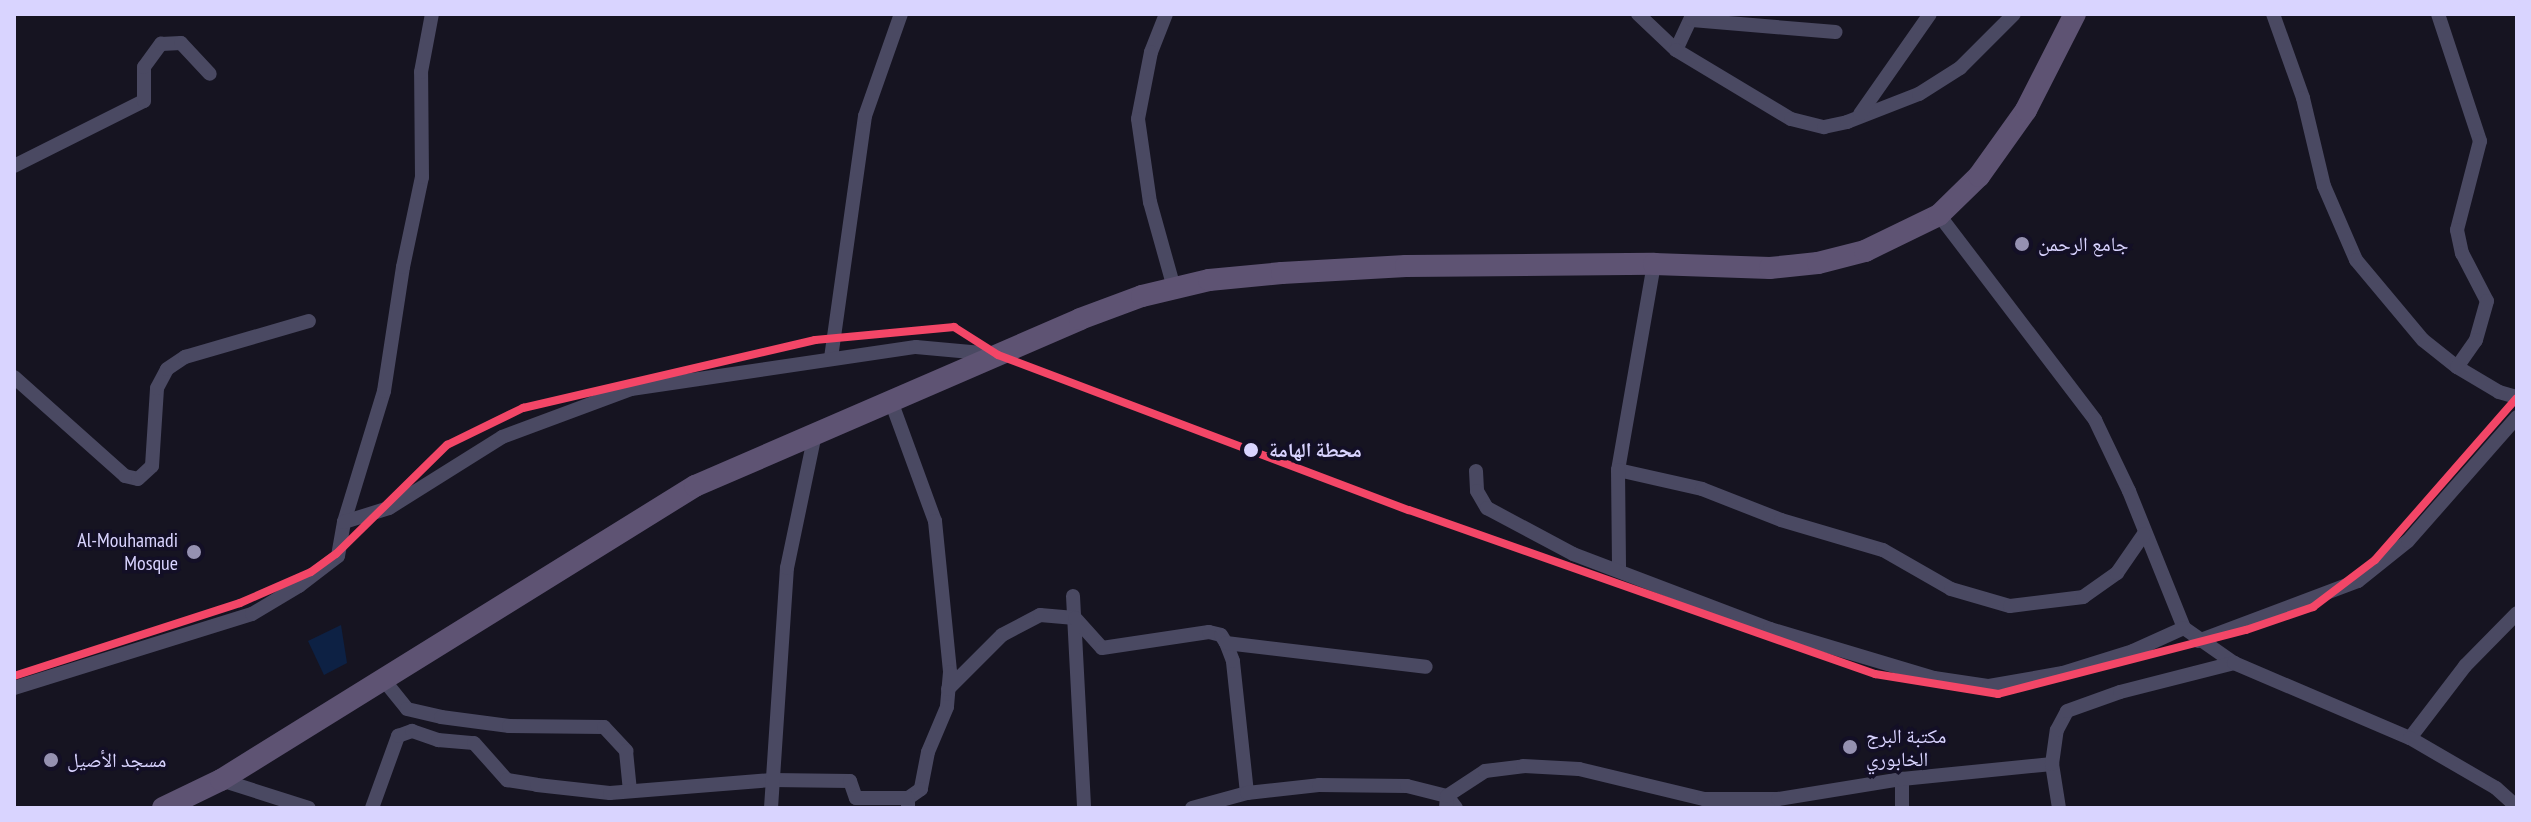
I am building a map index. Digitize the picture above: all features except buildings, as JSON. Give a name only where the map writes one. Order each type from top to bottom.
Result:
[{"type":"main road","points":[[163,808],[221,780],[695,486],[1110,307],[1174,288],[1245,275],[1406,266],[1654,264],[1770,268],[1818,263],[1865,251],[1939,215],[1979,176],[2005,144],[2052,63],[2075,14]]},
{"type":"street","points":[[14,688],[252,614],[299,586],[338,556],[344,522],[384,391],[403,267],[422,177],[421,72],[432,14]]},
{"type":"street","points":[[831,358],[865,116],[901,14]]},
{"type":"street","points":[[1166,14],[1151,52],[1138,119],[1150,202],[1174,288]]},
{"type":"street","points":[[1638,14],[1676,50],[1791,119],[1824,127],[1847,122],[1919,94],[1960,68],[2014,14]]},
{"type":"street","points":[[1860,115],[1930,14]]},
{"type":"street","points":[[2273,14],[2303,98],[2324,186],[2356,260],[2423,340],[2457,367],[2499,392],[2517,397]]},
{"type":"street","points":[[2438,14],[2480,141],[2457,230],[2459,245],[2487,301],[2476,340],[2457,367]]},
{"type":"street","points":[[1676,50],[1693,17],[1836,32]]},
{"type":"street","points":[[14,166],[144,101],[144,67],[161,44],[181,43],[210,74]]},
{"type":"street","points":[[1939,215],[2095,420],[2184,628],[2198,641],[2234,663],[2410,738],[2496,788],[2517,807]]},
{"type":"street","points":[[1619,569],[1618,470],[1654,264]]},
{"type":"street","points":[[14,377],[125,476],[138,479],[147,475],[152,466],[157,388],[167,369],[185,357],[309,321]]},
{"type":"street","points":[[344,522],[389,508],[502,437],[631,389],[916,347],[998,355]]},
{"type":"street","points":[[372,808],[398,736],[412,731],[438,740],[474,743],[507,780],[610,793],[772,780],[850,781],[856,798],[908,803],[921,789],[928,752],[947,707],[948,689],[935,521],[891,401]]},
{"type":"street","points":[[2198,641],[2358,581],[2408,541],[2517,417]]},
{"type":"street","points":[[771,808],[787,568],[815,434]]},
{"type":"street","points":[[1618,470],[1702,489],[1781,520],[1883,550],[1951,589],[2010,606],[2083,597],[2117,573],[2144,534]]},
{"type":"street","points":[[1476,471],[1477,491],[1487,508],[1573,554],[1770,629],[1889,666],[1989,686],[2063,673],[2133,651],[2184,628]]},
{"type":"street","points":[[1073,596],[1084,808]]},
{"type":"street","points":[[2410,738],[2465,666],[2517,613]]},
{"type":"street","points":[[948,689],[1002,635],[1040,615],[1075,618],[1102,648],[1209,632],[1221,635],[1233,661],[1247,793]]},
{"type":"street","points":[[1226,643],[1426,667]]},
{"type":"street","points":[[2059,808],[2052,764],[2057,730],[2067,711],[2120,692],[2234,663]]},
{"type":"street","points":[[383,679],[407,709],[441,717],[509,726],[604,727],[626,751],[630,791]]},
{"type":"street","points":[[1192,808],[1247,793],[1319,785],[1407,786],[1450,804],[1485,771],[1523,766],[1579,769],[1704,799],[1777,803],[1902,779],[2052,764]]},
{"type":"street","points":[[1902,779],[1902,808]]},
{"type":"street","points":[[221,780],[309,808]]},
{"type":"water","points":[[341,625],[347,663],[324,675],[308,641]]},
{"type":"transit line","points":[[14,676],[240,603],[311,572],[336,554],[447,445],[523,408],[815,340],[954,327],[998,355],[1409,510],[1875,674],[1998,694],[2246,630],[2313,607],[2375,560],[2517,398]]},
{"type":"place","name":"جامع الرحمن","points":[[2022,244]]},
{"type":"place","name":"محطة الهامة","points":[[1251,450]]},
{"type":"place","name":"Al-Mouhamadi Mosque","points":[[194,552]]},
{"type":"place","name":"مكتبة البرج الخابوري","points":[[1850,747]]},
{"type":"place","name":"مسجد الأصيل","points":[[51,760]]}]
